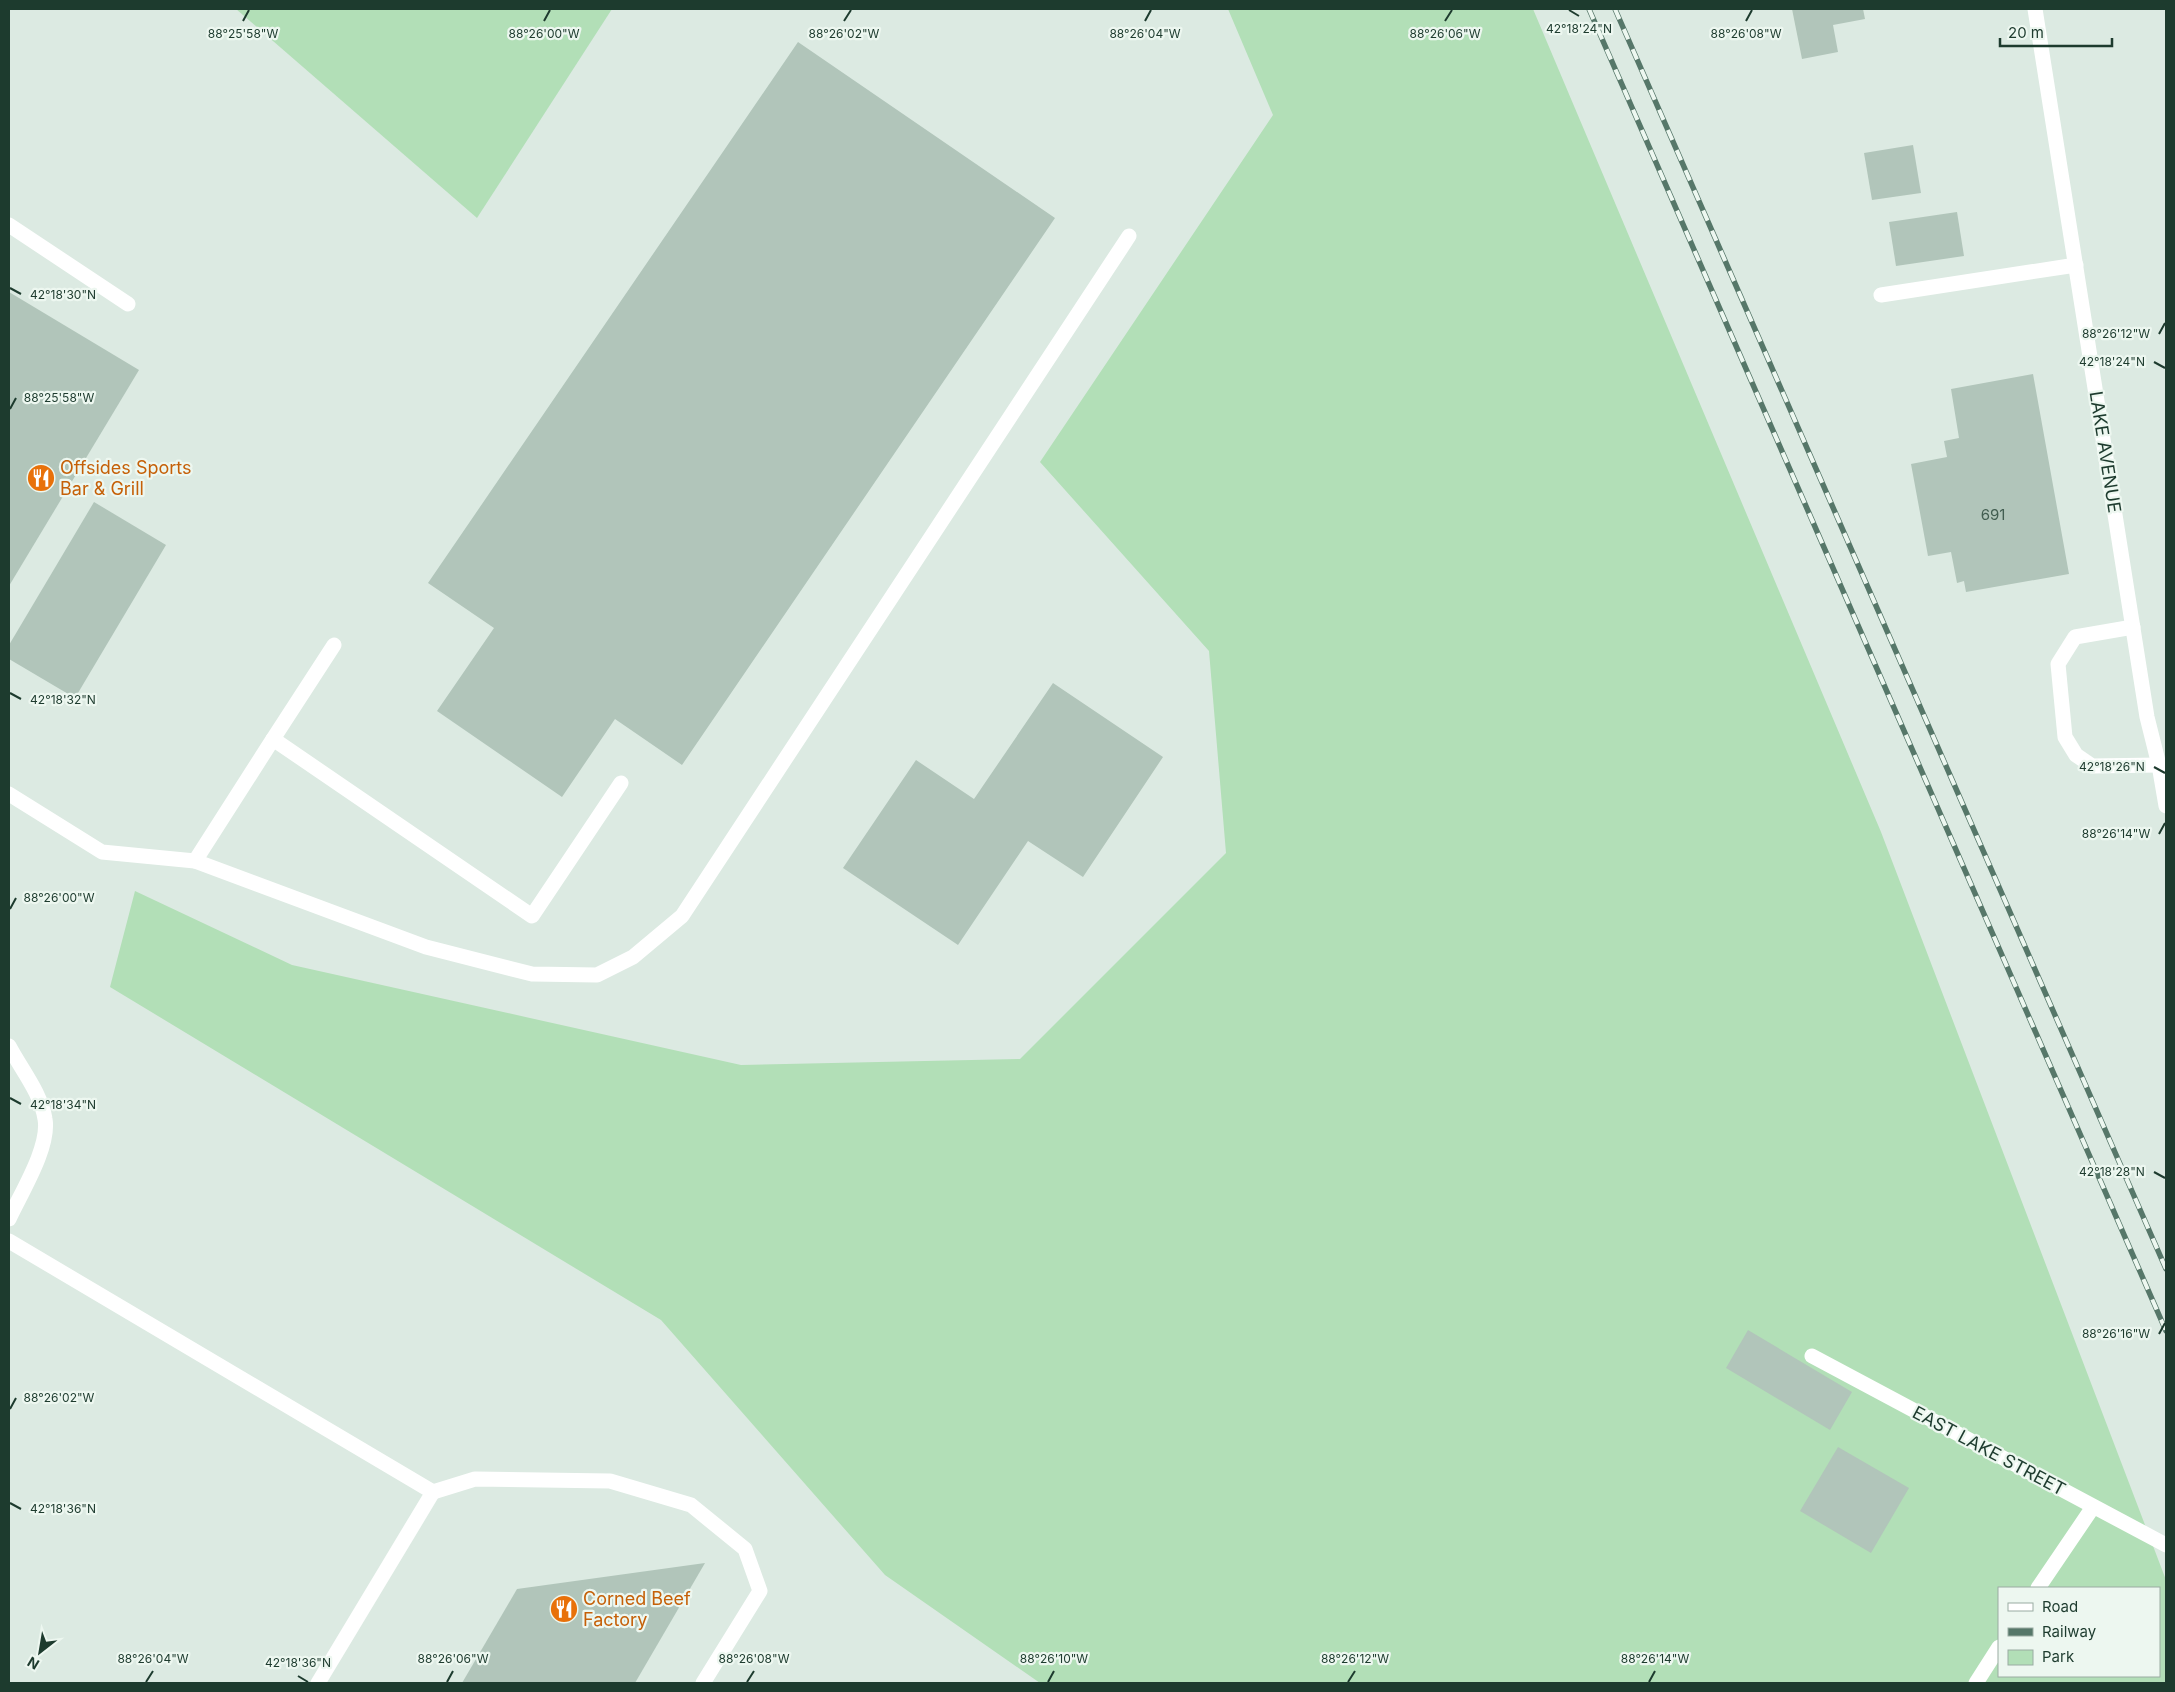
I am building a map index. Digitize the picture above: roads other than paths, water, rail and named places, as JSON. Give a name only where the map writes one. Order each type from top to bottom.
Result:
[{"type":"street","name":"LAKE AVENUE","points":[[2036,9],[2147,717],[2159,765],[2166,806]]},
{"type":"street","points":[[9,225],[128,304]]},
{"type":"street","points":[[9,794],[102,852],[195,861],[426,947],[532,974],[596,975],[633,957],[682,916],[1129,236]]},
{"type":"street","points":[[1881,295],[2076,265]]},
{"type":"street","points":[[2133,627],[2075,637],[2058,664],[2065,737],[2076,755],[2092,766],[2159,765]]},
{"type":"street","points":[[195,861],[334,645]]},
{"type":"street","points":[[274,739],[532,916],[621,782]]},
{"type":"street","points":[[9,1046],[36,1095],[45,1120],[43,1146],[9,1219]]},
{"type":"street","points":[[9,1241],[434,1492]]},
{"type":"street","name":"EAST LAKE STREET","points":[[1812,1356],[2166,1545]]},
{"type":"street","points":[[318,1683],[434,1492],[475,1479],[610,1481],[691,1505],[746,1549],[760,1591],[703,1683]]},
{"type":"street","points":[[2039,1587],[2093,1507]]},
{"type":"street","points":[[1976,1683],[1998,1648]]},
{"type":"railway","points":[[1589,9],[2166,1331]]},
{"type":"railway","points":[[1615,9],[2166,1269]]},
{"type":"place","name":"Offsides Sports Bar & Grill","points":[[41,478]]},
{"type":"place","name":"Corned Beef Factory","points":[[564,1609]]}]
